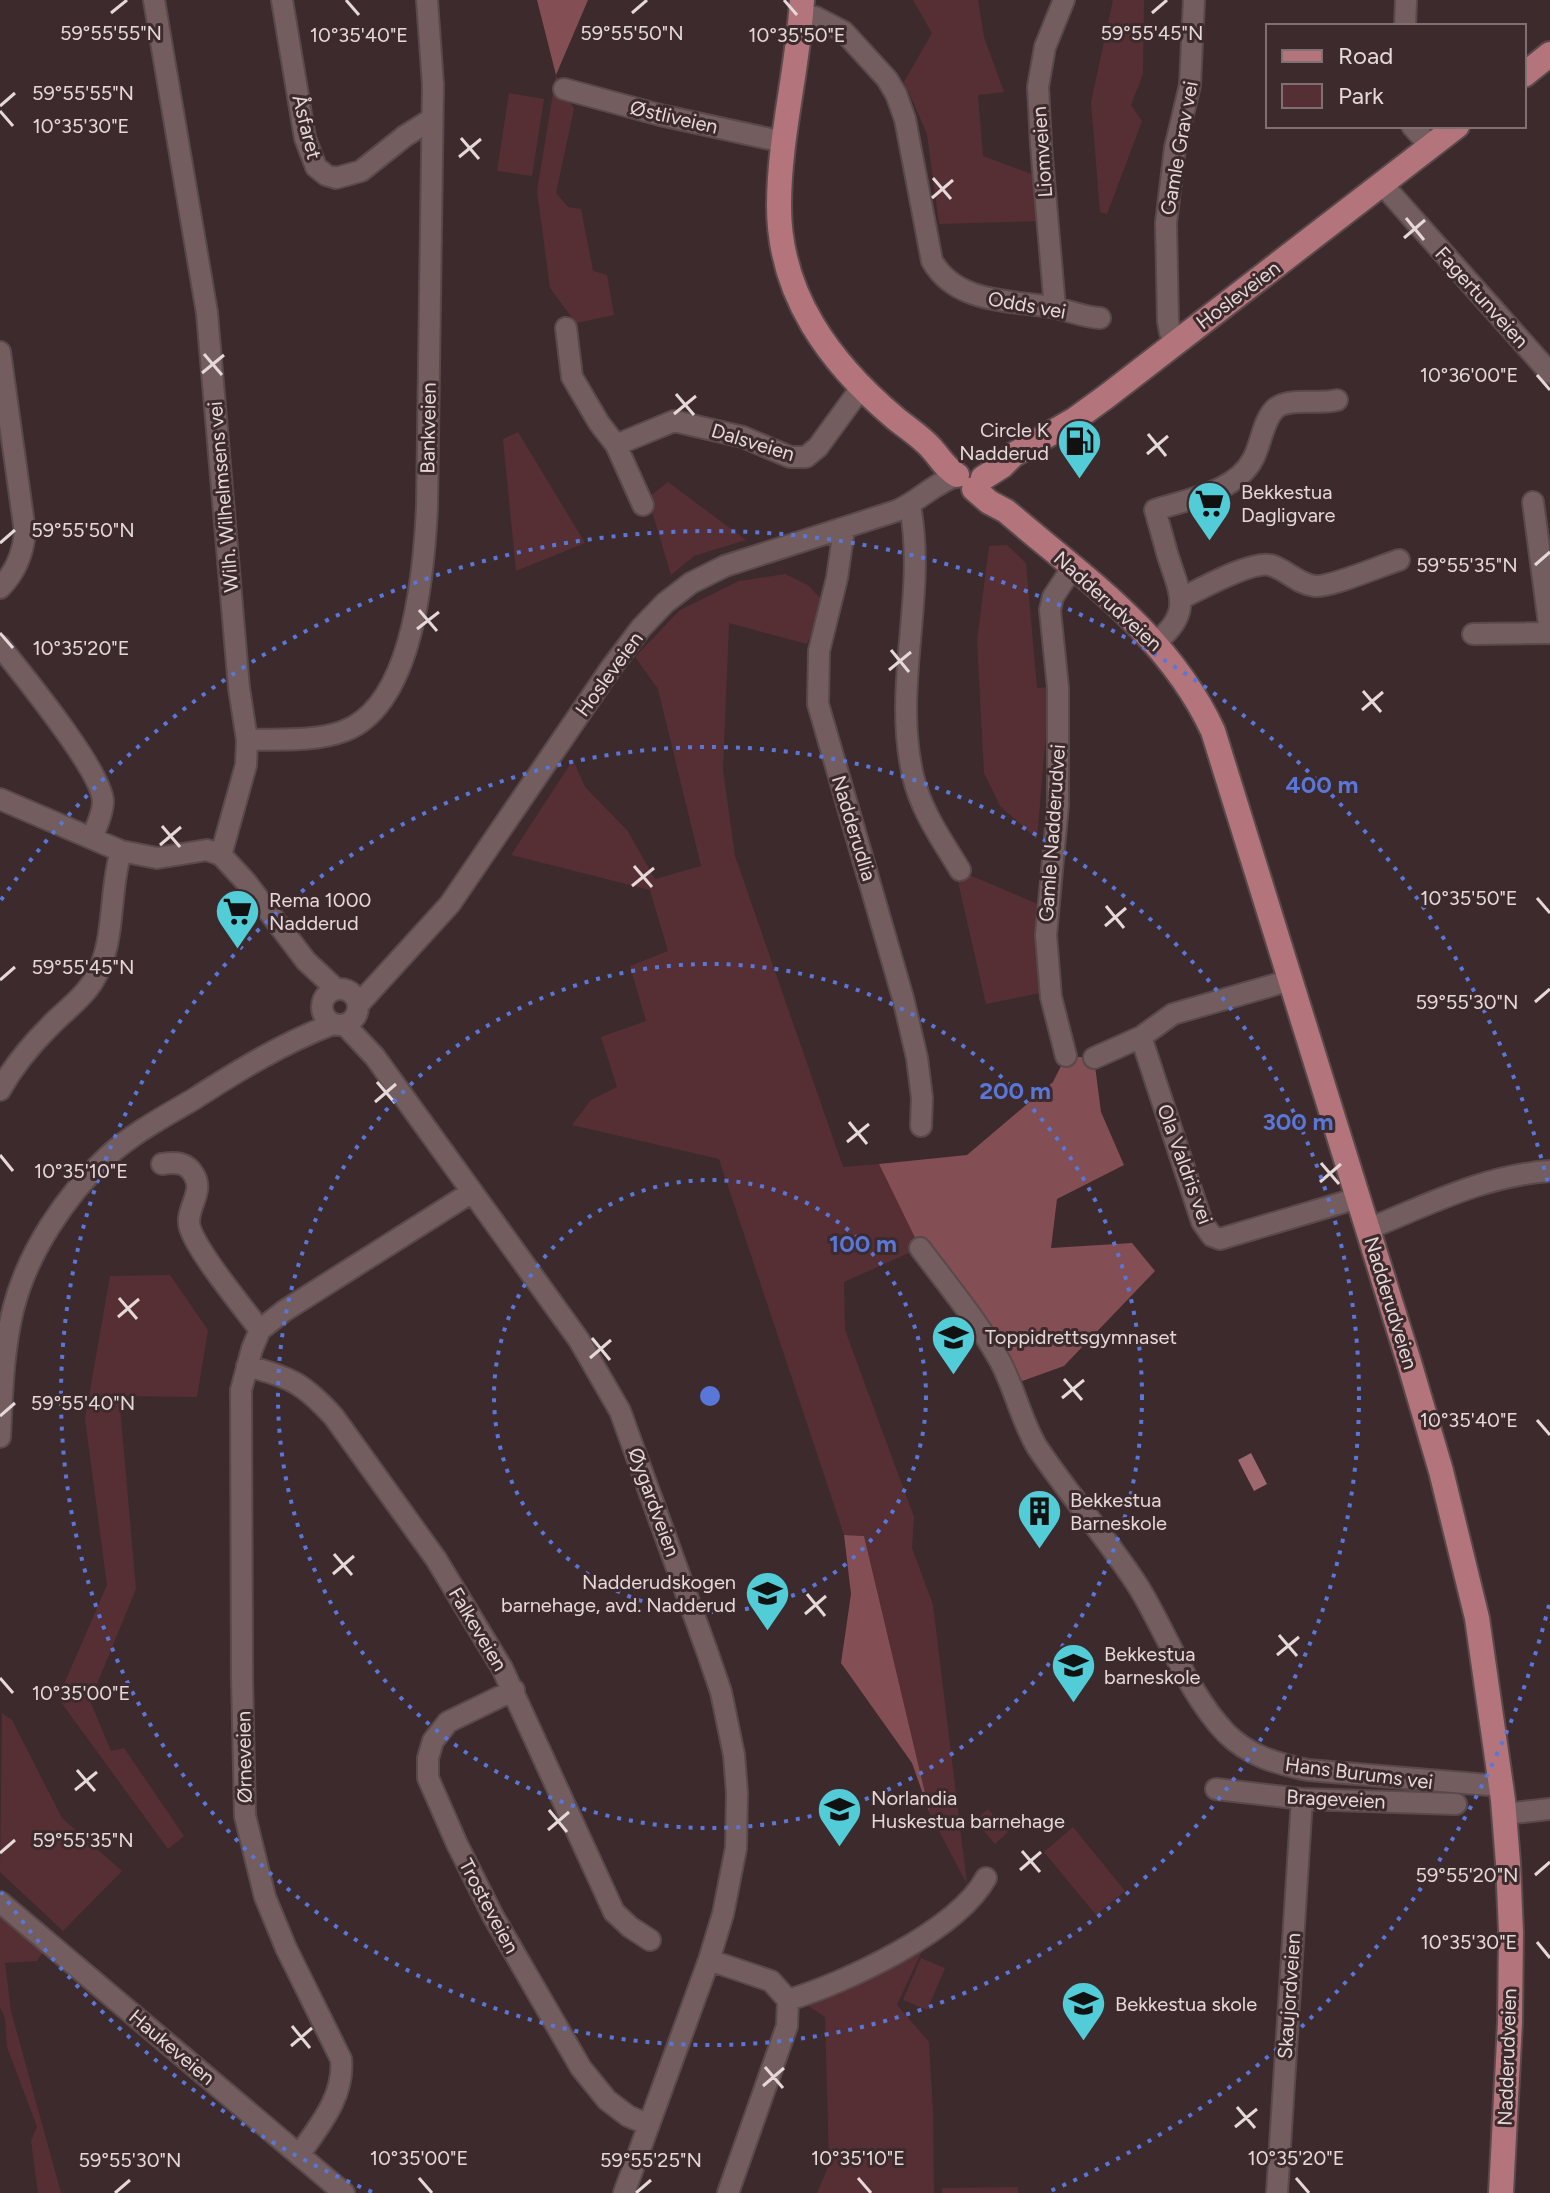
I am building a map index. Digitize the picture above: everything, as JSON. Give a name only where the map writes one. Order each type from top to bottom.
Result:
[{"type":"main road","name":"Nadderudveien","points":[[801,8],[779,206],[787,268],[810,325],[861,388],[934,451],[981,479],[1072,568],[1156,642],[1187,682],[1213,731],[1441,1471],[1467,1570],[1481,1641],[1504,1814],[1511,1932],[1510,2022],[1501,2193]]},
{"type":"main road","points":[[1526,73],[1550,54]]},
{"type":"main road","name":"Hosleveien","points":[[981,479],[1074,420],[1454,128]]},
{"type":"street","name":"Wilh. Wilhelmsens vei","points":[[154,0],[207,313],[239,688],[247,740],[246,765],[234,805],[215,830],[214,852]]},
{"type":"street","name":"Åsfaret","points":[[282,0],[305,138],[316,167],[326,175],[336,178],[361,171],[432,119]]},
{"type":"street","name":"Bankveien","points":[[247,740],[296,738],[346,731],[375,711],[388,696],[399,671],[413,621],[425,548],[431,305],[433,85],[427,0]]},
{"type":"street","name":"Liomveien","points":[[1055,308],[1038,87],[1045,47],[1064,0]]},
{"type":"street","name":"Gamle Grav vei","points":[[1177,342],[1170,332],[1168,321],[1166,223],[1175,148],[1190,85],[1194,0]]},
{"type":"street","points":[[1405,24],[1406,0]]},
{"type":"street","name":"Odds vei","points":[[801,8],[844,32],[887,79],[896,94],[905,119],[932,261],[939,273],[971,295],[1100,318]]},
{"type":"street","name":"Østliveien","points":[[564,89],[660,115],[784,142]]},
{"type":"street","points":[[1414,128],[1430,146]]},
{"type":"street","name":"Fagertunveien","points":[[1383,185],[1550,373]]},
{"type":"street","points":[[566,328],[572,377],[591,411],[616,445],[643,505]]},
{"type":"street","points":[[0,352],[25,532],[24,550],[14,571],[0,588]]},
{"type":"street","name":"Dalsveien","points":[[616,445],[674,421],[743,437],[790,457],[806,457],[818,447],[861,388]]},
{"type":"street","points":[[1156,642],[1169,632],[1179,616],[1182,598],[1155,510],[1223,487],[1239,478],[1253,459],[1271,415],[1278,407],[1289,403],[1324,404],[1337,400]]},
{"type":"street","name":"Hosleveien","points":[[0,1437],[2,1379],[13,1308],[25,1275],[58,1214],[109,1156],[149,1126],[284,1044],[394,967],[468,880],[611,668],[641,628],[665,603],[691,583],[725,566],[914,504],[930,490],[981,479]]},
{"type":"street","points":[[1473,634],[1550,632],[1533,502]]},
{"type":"street","points":[[914,504],[915,586],[905,688],[909,754],[922,806],[960,870]]},
{"type":"street","name":"Nadderudlia","points":[[844,529],[837,578],[819,651],[818,704],[903,998],[917,1058],[922,1098],[921,1126]]},
{"type":"street","points":[[1182,598],[1242,570],[1262,565],[1272,565],[1302,583],[1318,586],[1399,560]]},
{"type":"street","name":"Gamle Nadderudvei","points":[[1066,1056],[1051,997],[1046,935],[1058,805],[1058,688],[1050,610],[1053,597],[1072,568]]},
{"type":"street","points":[[0,646],[93,773],[101,790],[102,811],[92,838]]},
{"type":"street","points":[[0,799],[121,851],[157,858],[214,852]]},
{"type":"street","points":[[0,1090],[29,1049],[93,982],[102,962],[111,924],[114,881],[121,851]]},
{"type":"street","name":"Øygardveien","points":[[214,852],[246,882],[340,1007],[570,1328],[608,1387],[640,1464],[721,1692],[734,1755],[738,1821],[732,1873],[709,1960],[624,2193]]},
{"type":"street","points":[[1094,1058],[1141,1037],[1173,1014],[1291,980]]},
{"type":"street","name":"Ola Valdris vei","points":[[1141,1037],[1202,1222],[1212,1236],[1220,1239],[1358,1198]]},
{"type":"street","points":[[162,1164],[175,1162],[189,1167],[197,1179],[189,1226],[197,1243],[260,1330],[284,1311],[472,1192]]},
{"type":"street","points":[[1368,1229],[1487,1182],[1550,1171]]},
{"type":"street","name":"Hans Burums vei","points":[[920,1248],[994,1351],[1037,1447],[1130,1574],[1192,1684],[1226,1733],[1259,1757],[1308,1770],[1501,1786]]},
{"type":"street","name":"Ørneveien","points":[[260,1330],[241,1390],[245,1816],[265,1897],[286,1948],[341,2059],[343,2076],[326,2115],[299,2155]]},
{"type":"street","name":"Falkeveien","points":[[247,1366],[299,1383],[334,1417],[436,1559],[514,1690],[614,1912],[650,1940]]},
{"type":"street","name":"Trosteveien","points":[[514,1690],[448,1722],[433,1741],[428,1758],[428,1778],[493,1916],[581,2068],[607,2100],[628,2116],[649,2125]]},
{"type":"street","name":"Brageveien","points":[[1216,1789],[1302,1799],[1456,1804]]},
{"type":"street","name":"Skaujordveien","points":[[1277,2193],[1302,1799]]},
{"type":"street","points":[[1504,1814],[1550,1809]]},
{"type":"street","points":[[788,2000],[887,1958],[955,1912],[980,1890],[986,1878]]},
{"type":"street","name":"Haukeveien","points":[[0,1902],[344,2193]]},
{"type":"street","points":[[709,1960],[771,1981],[788,2000],[787,2026],[728,2193]]},
{"type":"green space","points":[[913,0],[978,0],[984,37],[1004,92],[978,95],[983,156],[1037,176],[1039,221],[939,224],[927,134],[904,82],[932,33]]},
{"type":"green space","points":[[1113,0],[1144,0],[1143,74],[1131,105],[1142,121],[1107,214],[1100,212],[1091,102]]},
{"type":"green space","points":[[556,75],[574,109],[556,193],[568,207],[581,209],[593,271],[607,275],[614,315],[576,323],[550,288],[537,191]]},
{"type":"green space","points":[[509,93],[544,99],[532,176],[497,171]]},
{"type":"green space","points":[[518,432],[585,543],[516,571],[503,439]]},
{"type":"green space","points":[[668,482],[746,540],[694,556],[671,575],[648,498]]},
{"type":"green space","points":[[1007,545],[1026,563],[1037,688],[1050,687],[1037,839],[1000,806],[984,773],[977,641],[989,546]]},
{"type":"green space","points":[[785,574],[808,585],[824,602],[807,644],[729,623],[723,770],[735,856],[843,1167],[879,1164],[920,1248],[844,1282],[845,1330],[914,1517],[912,1548],[933,1605],[967,1884],[930,1814],[864,1536],[844,1535],[719,1159],[572,1125],[591,1100],[617,1087],[601,1037],[646,1021],[630,966],[668,951],[650,890],[511,855],[573,760],[585,787],[627,830],[655,879],[701,866],[658,689],[635,657],[680,610],[739,581]]},
{"type":"green space","points":[[955,869],[1043,906],[1045,992],[986,1004]]},
{"type":"green space","points":[[170,1275],[208,1330],[197,1397],[119,1396],[136,1589],[90,1701],[111,1751],[124,1748],[184,1836],[168,1849],[58,1698],[107,1585],[85,1419],[110,1276]]},
{"type":"green space","points":[[2,1713],[12,1720],[62,1818],[122,1871],[63,1931],[0,1872]]},
{"type":"green space","points":[[988,1809],[1008,1832],[995,1844],[975,1820]]},
{"type":"green space","points":[[1073,1827],[1125,1891],[1096,1915],[1044,1852]]},
{"type":"green space","points":[[0,1911],[46,1948],[37,1961],[5,1963],[11,2011],[61,2193],[38,2193],[31,2141],[37,2127],[7,2047],[5,2018],[0,2007]]},
{"type":"green space","points":[[927,1940],[897,2005],[929,2042],[934,2193],[817,2193],[829,2165],[825,2017],[799,2000]]},
{"type":"green space","points":[[921,1958],[945,1968],[927,2010],[903,2000]]},
{"type":"green space","points":[[1018,2187],[1018,2193],[942,2193],[942,2188]]},
{"type":"shaded area","points":[[537,0],[588,0],[556,75]]},
{"type":"shaded area","points":[[1066,1056],[1094,1058],[1101,1112],[1124,1165],[1057,1199],[1051,1248],[1132,1243],[1155,1271],[1064,1366],[1011,1385],[920,1248],[879,1164],[967,1155],[1053,1082]]},
{"type":"shaded area","points":[[1251,1453],[1267,1484],[1254,1491],[1238,1460]]},
{"type":"shaded area","points":[[844,1535],[864,1536],[930,1814],[912,1763],[841,1663],[851,1594]]},
{"type":"place","name":"Circle K Nadderud","points":[[1080,481]]},
{"type":"place","name":"Bekkestua Dagligvare","points":[[1210,542]]},
{"type":"place","name":"Rema 1000 Nadderud","points":[[238,950]]},
{"type":"place","name":"Toppidrettsgymnaset","points":[[954,1376]]},
{"type":"place","name":"Bekkestua Barneskole","points":[[1039,1551]]},
{"type":"place","name":"Nadderudskogen barnehage, avd. Nadderud","points":[[767,1633]]},
{"type":"place","name":"Bekkestua barneskole","points":[[1073,1704]]},
{"type":"place","name":"Norlandia Huskestua barnehage","points":[[840,1849]]},
{"type":"place","name":"Bekkestua skole","points":[[1084,2043]]}]
